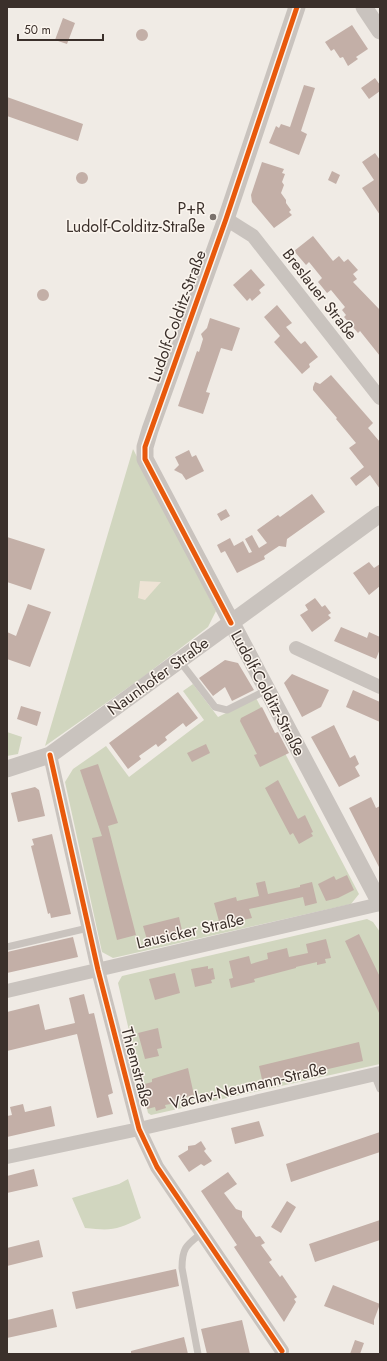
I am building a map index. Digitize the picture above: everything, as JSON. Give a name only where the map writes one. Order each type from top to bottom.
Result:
[{"type":"street","name":"Ludolf-Colditz-Straße","points":[[297,7],[226,218],[145,447],[146,459],[380,904]]},
{"type":"street","points":[[364,7],[380,31]]},
{"type":"street","name":"Breslauer Straße","points":[[226,218],[253,236],[380,398]]},
{"type":"street","name":"Naunhofer Straße","points":[[7,769],[50,755],[380,514]]},
{"type":"street","points":[[296,648],[380,687]]},
{"type":"street","name":"Thiemstraße","points":[[50,755],[88,928],[139,1129],[157,1166],[284,1353]]},
{"type":"street","name":"Lausicker Straße","points":[[7,991],[380,904]]},
{"type":"street","name":"Václav-Neumann-Straße","points":[[7,1157],[139,1129],[377,1073]]},
{"type":"lane","points":[[179,660],[215,707],[227,710],[267,690]]},
{"type":"lane","points":[[7,947],[88,928]]},
{"type":"lane","points":[[377,1073],[380,1089]]},
{"type":"lane","points":[[198,1354],[182,1268],[182,1256],[184,1249],[188,1244],[202,1233]]},
{"type":"green space","points":[[133,449],[216,611],[208,627],[143,677],[45,746]]},
{"type":"green space","points":[[193,684],[218,717],[256,698],[359,894],[351,904],[113,958],[102,952],[65,782],[73,769],[106,746],[129,777],[204,720],[183,691]]},
{"type":"green space","points":[[7,732],[22,737],[18,754],[7,756]]},
{"type":"green space","points":[[367,919],[373,922],[380,932],[380,1064],[151,1115],[148,1113],[118,983],[122,976]]},
{"type":"green space","points":[[128,1179],[141,1218],[114,1229],[85,1228],[72,1198],[119,1184]]},
{"type":"shaded area","points":[[140,581],[161,582],[145,600],[138,598]]},
{"type":"building","points":[[63,18],[75,23],[67,44],[55,40]]},
{"type":"building","points":[[352,25],[368,49],[356,57],[358,59],[348,66],[343,57],[340,58],[334,49],[331,51],[325,42]]},
{"type":"building","points":[[142,29],[146,31],[148,35],[146,39],[142,41],[138,39],[136,35],[138,31]]},
{"type":"building","points":[[375,78],[380,85],[380,91],[369,99],[361,88]]},
{"type":"building","points":[[304,85],[315,88],[301,131],[307,134],[299,155],[269,143],[276,126],[279,128],[281,124],[290,127]]},
{"type":"building","points":[[7,97],[83,124],[78,141],[7,116]]},
{"type":"building","points":[[375,153],[380,160],[380,215],[362,188],[374,180],[362,162]]},
{"type":"building","points":[[262,162],[284,169],[282,173],[285,174],[282,182],[284,185],[281,193],[291,210],[289,212],[292,215],[274,228],[252,202],[251,195]]},
{"type":"building","points":[[332,171],[340,175],[336,184],[328,180]]},
{"type":"building","points":[[82,172],[86,174],[88,178],[86,182],[82,184],[78,182],[76,178],[78,174]]},
{"type":"building","points":[[313,236],[333,261],[339,256],[344,262],[348,259],[358,270],[353,274],[357,279],[353,282],[380,310],[380,356],[360,331],[358,333],[344,317],[346,315],[342,310],[345,307],[331,290],[327,293],[318,282],[322,278],[309,262],[306,265],[294,251]]},
{"type":"building","points":[[251,269],[265,285],[259,290],[261,293],[252,301],[250,298],[247,301],[233,285]]},
{"type":"building","points":[[43,289],[47,291],[49,295],[47,299],[43,301],[39,299],[37,295],[39,291]]},
{"type":"building","points":[[277,305],[292,323],[286,327],[301,344],[305,341],[318,357],[309,364],[310,367],[302,374],[274,342],[280,336],[264,317]]},
{"type":"building","points":[[210,318],[240,328],[232,351],[221,348],[206,392],[210,393],[203,414],[178,406],[197,351],[199,352],[203,339],[201,334],[207,328]]},
{"type":"building","points":[[331,375],[373,423],[368,428],[380,442],[380,489],[370,475],[356,486],[350,478],[364,467],[349,448],[356,443],[313,390],[315,382],[320,384]]},
{"type":"building","points":[[189,450],[192,457],[196,455],[204,471],[186,480],[182,474],[174,470],[179,465],[175,457]]},
{"type":"building","points":[[312,494],[325,512],[287,539],[286,547],[279,546],[264,556],[265,559],[237,573],[225,551],[221,553],[217,545],[230,538],[234,546],[243,541],[249,553],[252,552],[245,539],[252,535],[259,548],[267,543],[257,530],[278,515],[280,517]]},
{"type":"building","points":[[226,509],[230,516],[221,521],[217,514]]},
{"type":"building","points":[[7,537],[45,549],[31,590],[7,582]]},
{"type":"building","points":[[369,562],[374,568],[380,564],[380,586],[369,595],[353,573]]},
{"type":"building","points":[[315,598],[322,607],[325,605],[331,613],[328,615],[331,618],[312,632],[300,615],[308,610],[305,605]]},
{"type":"building","points":[[28,604],[51,612],[30,667],[7,659],[7,632],[16,636]]},
{"type":"building","points":[[341,627],[367,638],[369,632],[380,637],[380,649],[376,659],[334,641]]},
{"type":"building","points":[[225,660],[238,663],[254,690],[232,701],[225,687],[213,696],[199,678]]},
{"type":"building","points":[[292,674],[329,690],[321,707],[302,717],[284,683]]},
{"type":"building","points":[[353,690],[380,702],[380,722],[346,707]]},
{"type":"building","points":[[178,692],[198,718],[186,727],[183,723],[165,737],[167,740],[158,747],[156,744],[139,756],[141,759],[128,769],[109,743]]},
{"type":"building","points":[[21,706],[41,712],[37,726],[17,719]]},
{"type":"building","points":[[262,707],[275,733],[278,732],[289,753],[260,767],[254,755],[257,754],[240,721],[241,718]]},
{"type":"building","points":[[334,725],[350,758],[355,755],[359,764],[355,767],[360,776],[339,787],[311,737]]},
{"type":"building","points":[[206,744],[210,753],[192,762],[187,753]]},
{"type":"building","points":[[98,764],[118,823],[108,826],[136,935],[117,940],[92,838],[102,836],[80,770]]},
{"type":"building","points":[[278,780],[298,819],[305,815],[313,832],[311,833],[313,836],[299,844],[293,833],[290,835],[265,788]]},
{"type":"building","points":[[35,787],[39,790],[45,816],[18,822],[11,793]]},
{"type":"building","points":[[371,797],[376,808],[380,806],[380,869],[349,808]]},
{"type":"building","points":[[52,834],[71,914],[51,918],[50,913],[48,914],[31,846],[34,845],[32,839]]},
{"type":"building","points":[[347,875],[354,890],[338,898],[326,901],[318,884],[334,876],[336,880]]},
{"type":"building","points":[[265,881],[268,894],[300,887],[300,885],[312,882],[317,903],[305,906],[303,897],[249,909],[252,918],[220,925],[214,903],[236,897],[237,901],[259,896],[256,883]]},
{"type":"building","points":[[179,917],[183,935],[148,943],[143,926]]},
{"type":"building","points":[[359,934],[380,977],[380,1015],[345,941]]},
{"type":"building","points":[[73,937],[78,957],[7,973],[7,952]]},
{"type":"building","points":[[326,939],[331,958],[325,959],[326,963],[317,965],[317,962],[296,967],[254,979],[255,982],[231,988],[229,979],[233,978],[229,961],[249,956],[251,964],[268,959],[267,953],[287,948],[289,957],[308,953],[306,944]]},
{"type":"building","points":[[208,966],[208,969],[213,968],[215,979],[211,980],[212,983],[195,987],[191,969]]},
{"type":"building","points":[[175,973],[180,993],[155,1000],[149,979]]},
{"type":"building","points":[[84,994],[89,1014],[94,1013],[113,1093],[108,1095],[113,1114],[97,1118],[77,1034],[7,1051],[7,1012],[39,1004],[45,1030],[75,1023],[69,998]]},
{"type":"building","points":[[158,1028],[162,1048],[157,1049],[159,1056],[145,1059],[138,1033]]},
{"type":"building","points":[[359,1042],[363,1061],[263,1084],[259,1066]]},
{"type":"building","points":[[188,1068],[194,1095],[175,1100],[176,1103],[165,1105],[166,1108],[156,1111],[155,1107],[147,1109],[141,1085],[152,1082],[152,1079]]},
{"type":"building","points":[[23,1104],[25,1112],[51,1106],[55,1126],[7,1137],[7,1116],[12,1115],[10,1107]]},
{"type":"building","points":[[259,1121],[264,1136],[235,1144],[231,1128]]},
{"type":"building","points":[[380,1132],[380,1152],[291,1182],[286,1164]]},
{"type":"building","points":[[201,1141],[206,1149],[204,1151],[212,1161],[204,1166],[201,1164],[189,1172],[178,1156],[188,1150],[188,1146],[195,1145]]},
{"type":"building","points":[[34,1169],[38,1186],[7,1193],[7,1176]]},
{"type":"building","points":[[228,1172],[237,1184],[224,1193],[236,1209],[242,1211],[242,1217],[256,1237],[260,1236],[265,1243],[261,1245],[272,1260],[269,1262],[280,1277],[282,1275],[297,1297],[294,1299],[296,1302],[284,1322],[234,1247],[237,1245],[201,1191]]},
{"type":"building","points":[[287,1201],[296,1207],[281,1233],[271,1227]]},
{"type":"building","points":[[380,1220],[380,1240],[315,1262],[309,1244]]},
{"type":"building","points":[[39,1240],[43,1257],[7,1266],[7,1248]]},
{"type":"building","points":[[176,1269],[179,1286],[76,1309],[72,1292]]},
{"type":"building","points":[[333,1285],[380,1304],[374,1320],[374,1325],[324,1306]]},
{"type":"building","points":[[53,1309],[57,1327],[7,1338],[7,1320]]},
{"type":"building","points":[[242,1320],[250,1354],[207,1354],[201,1329]]},
{"type":"building","points":[[184,1337],[188,1354],[131,1354],[131,1351]]},
{"type":"building","points":[[355,1340],[364,1343],[360,1354],[350,1354]]},
{"type":"cycle path","points":[[231,623],[145,459],[145,447],[226,219],[297,7]]},
{"type":"cycle path","points":[[50,755],[98,970],[139,1129],[157,1167],[282,1351]]},
{"type":"place","name":"P+R Ludolf-Colditz-Straße","points":[[213,217]]}]
